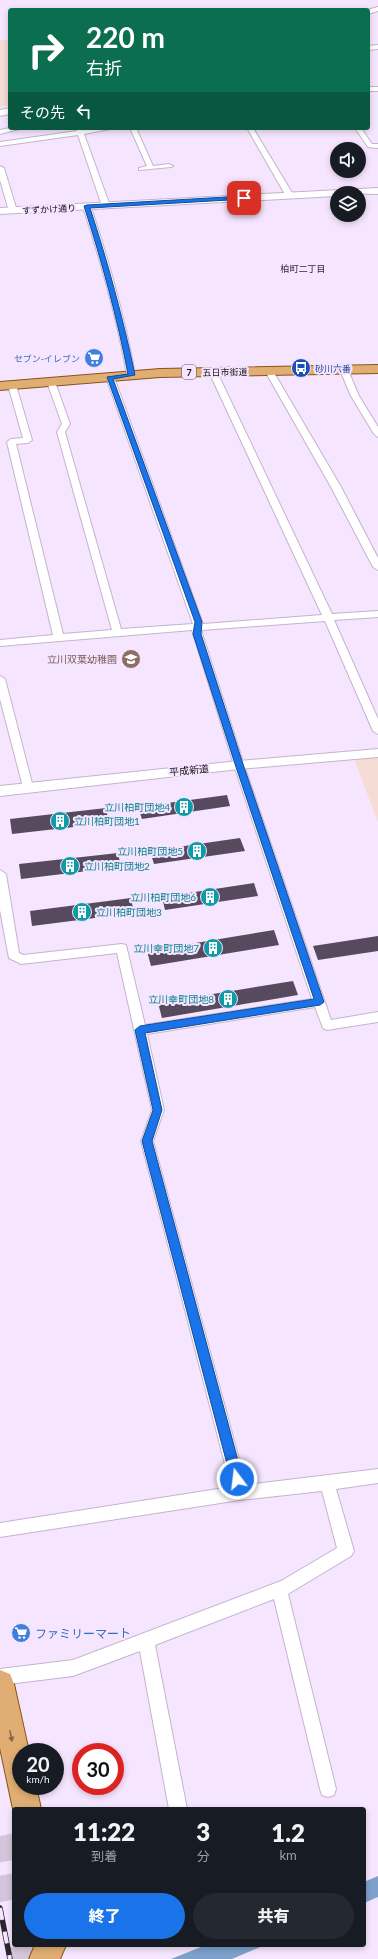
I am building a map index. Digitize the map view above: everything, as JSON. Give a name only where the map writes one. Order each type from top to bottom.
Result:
[{"type":"main road","name":"五日市街道","points":[[6,385],[132,375],[378,369]]},
{"type":"main road","points":[[0,1684],[13,1743]]},
{"type":"main road","points":[[24,1795],[27,1807]]},
{"type":"main road","points":[[44,1959],[50,1947]]},
{"type":"street","points":[[0,132],[10,130]]},
{"type":"street","points":[[0,144],[80,130],[106,206]]},
{"type":"street","points":[[134,130],[151,168]]},
{"type":"street","points":[[251,130],[290,196]]},
{"type":"street","points":[[359,130],[370,146],[378,146]]},
{"type":"street","points":[[141,169],[169,166]]},
{"type":"street","points":[[0,168],[13,211]]},
{"type":"street","name":"すずかけ通り","points":[[366,192],[378,191]]},
{"type":"street","name":"すずかけ通り","points":[[0,211],[330,194]]},
{"type":"street","points":[[87,206],[104,260],[124,336],[132,375]]},
{"type":"street","points":[[344,370],[355,396],[378,434]]},
{"type":"street","points":[[270,371],[336,487],[378,566]]},
{"type":"street","points":[[213,372],[329,619],[378,731]]},
{"type":"street","points":[[110,377],[198,622],[197,634],[239,764],[328,1025],[378,1017]]},
{"type":"street","points":[[51,382],[66,424],[61,432],[118,632]]},
{"type":"street","points":[[6,385],[28,440],[11,442],[59,637]]},
{"type":"street","points":[[0,644],[118,632],[329,619],[378,614]]},
{"type":"street","points":[[0,678],[28,787]]},
{"type":"street","name":"平成新道","points":[[0,791],[239,764],[378,752]]},
{"type":"street","points":[[0,874],[13,955],[21,960],[122,948],[158,1110],[147,1141],[240,1493]]},
{"type":"street","points":[[140,1030],[320,1002]]},
{"type":"street","points":[[0,1530],[240,1493],[378,1476]]},
{"type":"street","points":[[0,1677],[73,1668],[278,1589],[346,1550],[327,1483]]},
{"type":"street","points":[[278,1589],[328,1789]]},
{"type":"street","points":[[146,1641],[178,1807]]},
{"type":"shaded area","points":[[0,40],[8,40],[8,105],[0,107]]},
{"type":"shaded area","points":[[378,756],[378,822],[354,759]]},
{"type":"water","points":[[378,1876],[378,1897],[366,1902],[366,1881]]},
{"type":"water","points":[[201,1947],[260,1947],[232,1959],[171,1959]]},
{"type":"building","name":"立川柏町団地4","points":[[227,795],[230,806],[142,819],[138,807]]},
{"type":"building","name":"立川柏町団地1","points":[[106,808],[109,823],[12,834],[10,819]]},
{"type":"building","name":"立川柏町団地5","points":[[240,838],[245,851],[154,864],[150,851]]},
{"type":"building","name":"立川柏町団地2","points":[[118,853],[121,867],[21,879],[19,864]]},
{"type":"building","name":"立川柏町団地6","points":[[254,883],[258,896],[165,910],[162,897]]},
{"type":"building","name":"立川柏町団地3","points":[[131,898],[134,913],[32,926],[30,911]]},
{"type":"building","name":"立川幸町団地7","points":[[274,930],[279,945],[151,966],[147,951]]},
{"type":"building","points":[[378,936],[378,951],[318,960],[313,946]]},
{"type":"building","name":"立川幸町団地8","points":[[293,981],[298,995],[162,1018],[158,1003]]},
{"type":"tunnel","points":[[0,1836],[12,1895]]},
{"type":"tunnel","points":[[22,1947],[25,1959]]},
{"type":"railway","points":[[0,1908],[10,1959]]},
{"type":"place","name":"セブン-イレブン","points":[[94,358]]},
{"type":"place","name":"砂川六番","points":[[301,368]]},
{"type":"place","name":"立川双葉幼稚園","points":[[131,659]]},
{"type":"place","name":"立川柏町団地4","points":[[184,807]]},
{"type":"place","name":"立川柏町団地1","points":[[60,821]]},
{"type":"place","name":"立川柏町団地5","points":[[197,851]]},
{"type":"place","name":"立川柏町団地2","points":[[70,866]]},
{"type":"place","name":"立川柏町団地6","points":[[210,897]]},
{"type":"place","name":"立川柏町団地3","points":[[82,912]]},
{"type":"place","name":"立川幸町団地7","points":[[213,948]]},
{"type":"place","name":"立川幸町団地8","points":[[228,999]]},
{"type":"place","name":"ファミリーマート","points":[[21,1633]]},
{"type":"district","name":"柏町二丁目","points":[[303,268]]},
{"type":"route","points":[[237,1479],[147,1141],[158,1110],[140,1030],[320,1002],[239,764],[197,634],[198,622],[110,377],[132,375],[128,362],[124,336],[100,244],[87,206],[244,198]]}]
